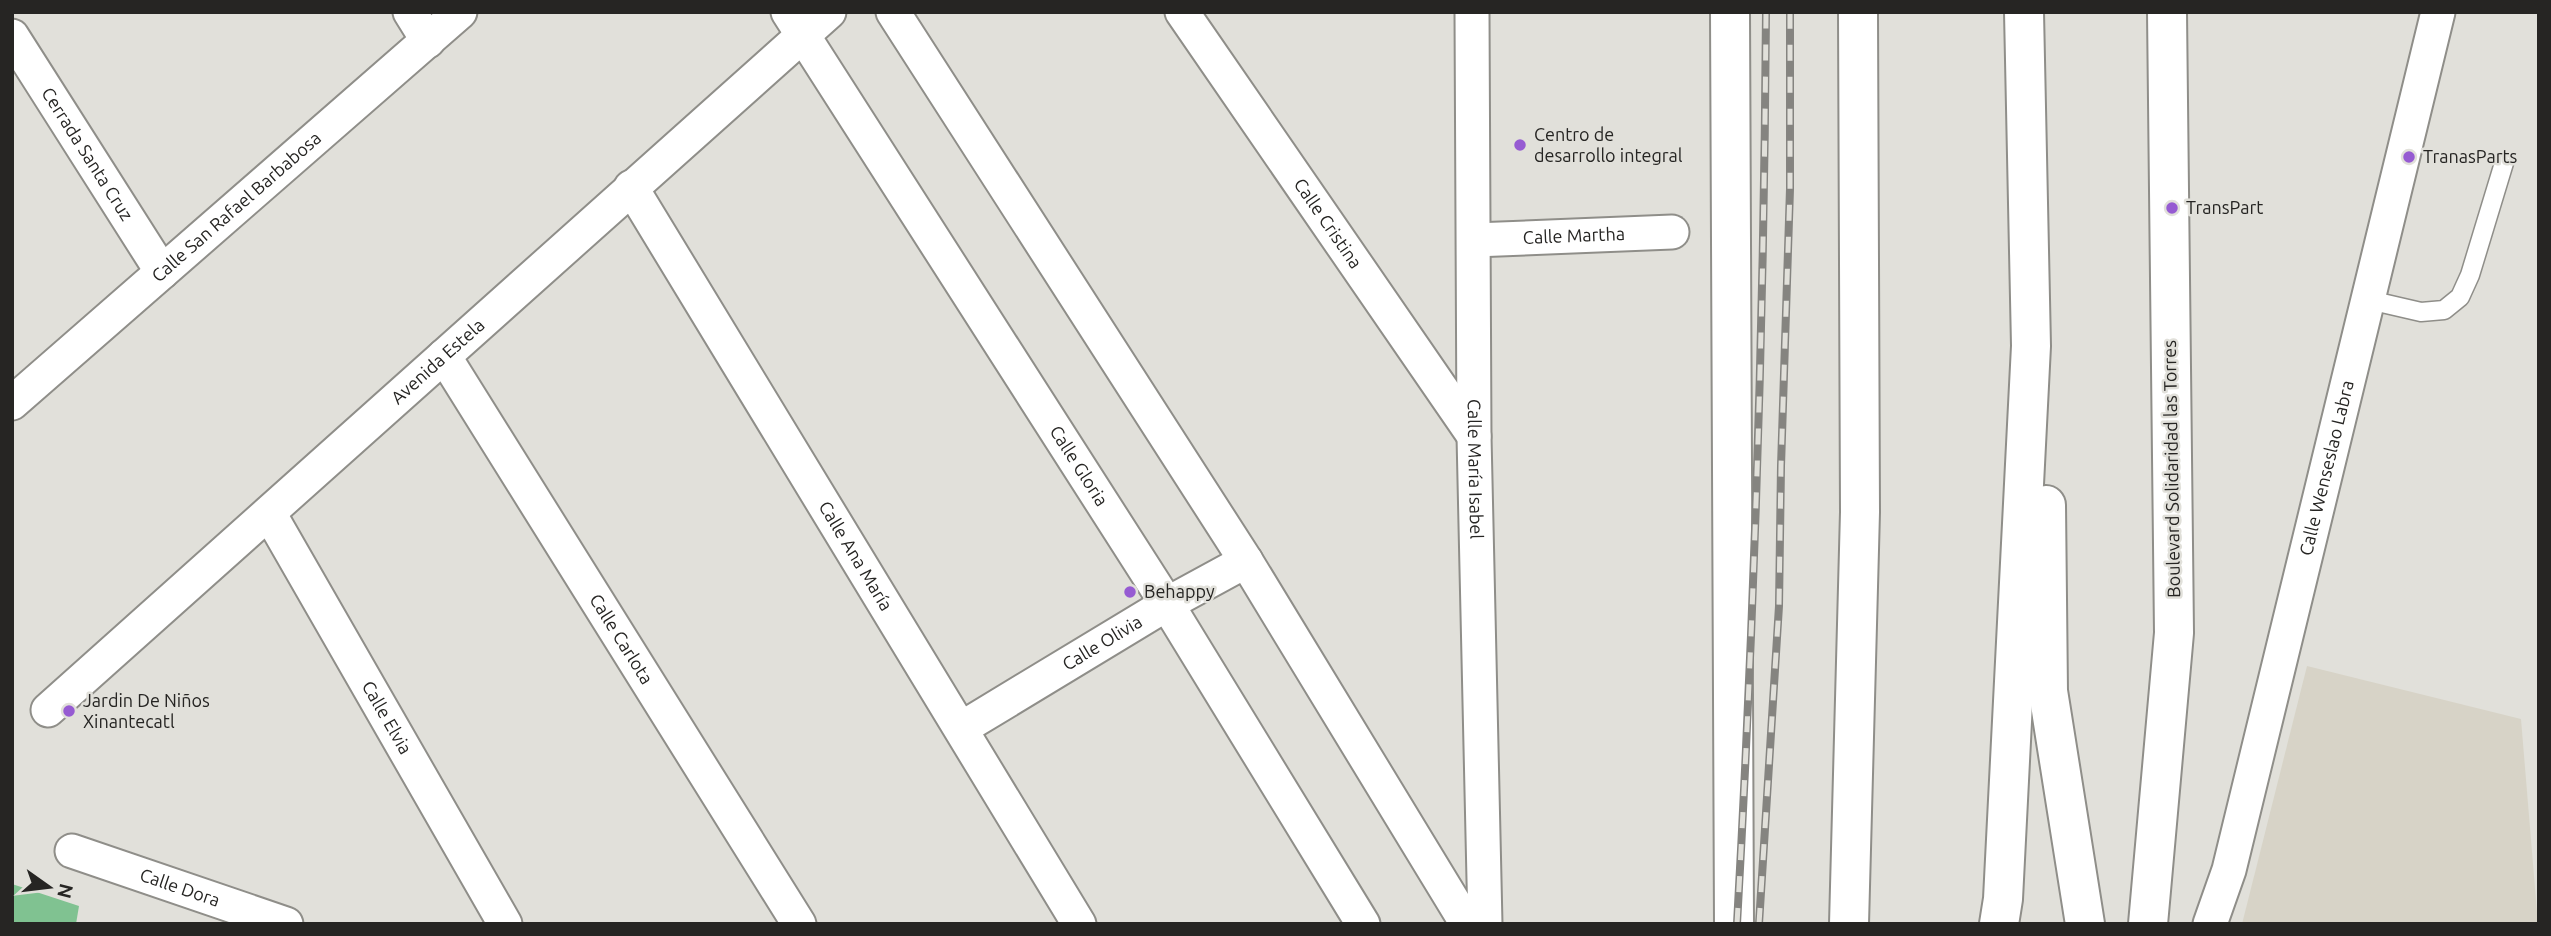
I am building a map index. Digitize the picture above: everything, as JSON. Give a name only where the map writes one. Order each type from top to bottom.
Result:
[{"type":"main road","points":[[1730,12],[1734,924]]},
{"type":"main road","points":[[1849,924],[1860,512],[1858,12]]},
{"type":"main road","points":[[1999,924],[2003,899],[2031,346],[2024,12]]},
{"type":"main road","name":"Boulevard Solidaridad las Torres","points":[[2148,924],[2174,633],[2167,12]]},
{"type":"main road","points":[[2031,346],[2046,485],[2048,691],[2085,924]]},
{"type":"street","points":[[410,12],[428,41]]},
{"type":"street","name":"Calle San Rafael Barbabosa","points":[[12,403],[460,12]]},
{"type":"street","name":"Avenida Estela","points":[[48,710],[631,187],[795,24],[829,12]]},
{"type":"street","points":[[893,12],[1246,561],[1467,924]]},
{"type":"street","name":"Calle Cristina","points":[[1182,12],[1474,436]]},
{"type":"street","name":"Calle María Isabel","points":[[1472,12],[1474,436],[1485,924]]},
{"type":"street","name":"Calle Wenseslao Labra","points":[[2210,924],[2229,870],[2438,12]]},
{"type":"street","name":"Calle Gloria","points":[[795,24],[1167,604],[1363,924]]},
{"type":"street","name":"Cerrada Santa Cruz","points":[[12,36],[162,272]]},
{"type":"street","name":"Calle Ana María","points":[[631,187],[1079,924]]},
{"type":"street","name":"Calle Martha","points":[[1474,240],[1672,232]]},
{"type":"street","name":"Calle Carlota","points":[[444,356],[799,924]]},
{"type":"street","name":"Calle Elvia","points":[[269,513],[505,924]]},
{"type":"street","name":"Calle Olivia","points":[[962,728],[1167,604],[1246,561]]},
{"type":"street","name":"Calle Dora","points":[[72,851],[286,924]]},
{"type":"lane","points":[[2369,300],[2421,312],[2444,310],[2460,297],[2470,275],[2504,163]]},
{"type":"shaded area","points":[[2307,666],[2521,719],[2538,924],[2242,924]]},
{"type":"green space","points":[[12,884],[79,906],[76,924],[12,924]]},
{"type":"railway","points":[[1737,924],[1757,468],[1766,12]]},
{"type":"railway","points":[[1759,924],[1779,606],[1790,189],[1790,12]]},
{"type":"place","name":"Centro de desarrollo integral","points":[[1520,145]]},
{"type":"place","name":"TranasParts","points":[[2409,157]]},
{"type":"place","name":"TransPart","points":[[2172,208]]},
{"type":"place","name":"Behappy","points":[[1130,592]]},
{"type":"place","name":"Jardin De Niños Xinantecatl","points":[[69,711]]}]
